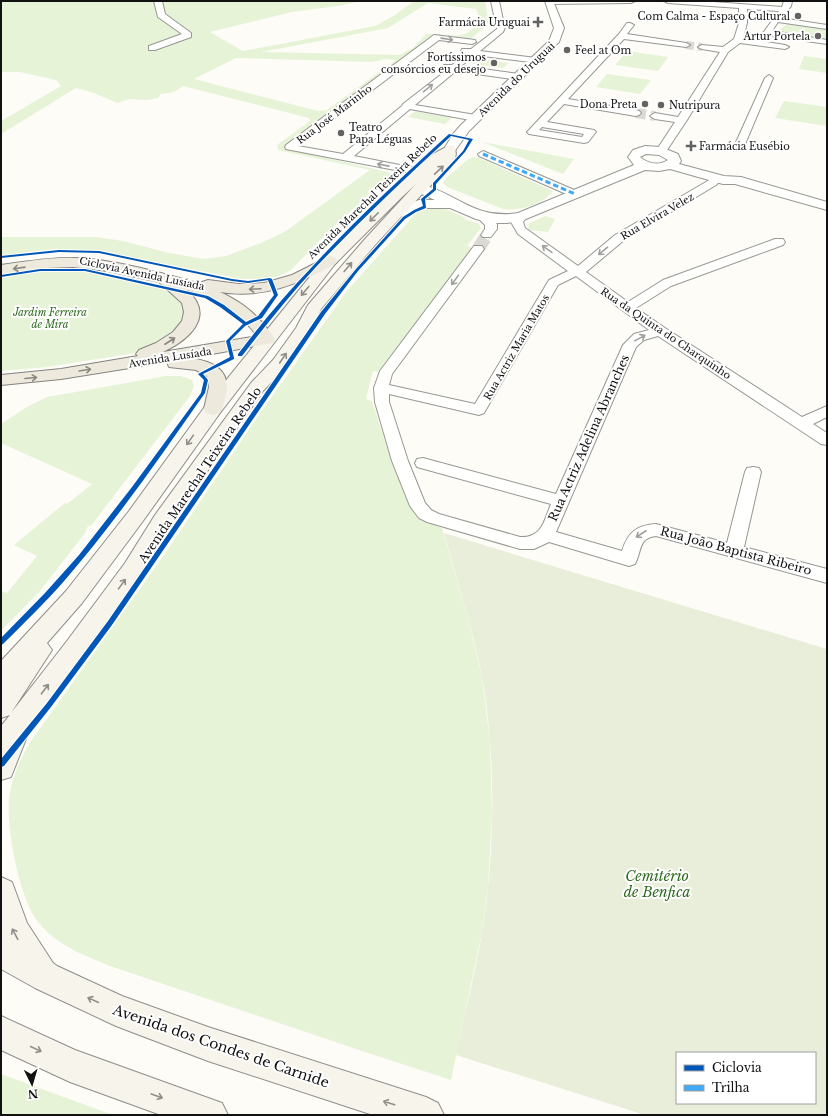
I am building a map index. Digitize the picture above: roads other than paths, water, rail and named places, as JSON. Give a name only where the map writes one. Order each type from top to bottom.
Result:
[{"type":"main road","name":"Avenida Marechal Teixeira Rebelo","points":[[1,746],[11,714],[11,695],[74,597],[136,516],[213,409],[330,261],[401,190],[437,157],[450,149]]},
{"type":"main road","name":"Avenida Marechal Teixeira Rebelo","points":[[11,714],[76,648],[133,569],[162,520],[256,387],[279,364],[304,329],[314,308],[352,262],[420,188],[449,161],[450,149]]},
{"type":"main road","points":[[420,173],[415,183],[420,188]]},
{"type":"main road","points":[[401,190],[411,187],[420,188]]},
{"type":"main road","points":[[183,284],[238,289],[273,287],[294,280],[330,261]]},
{"type":"main road","points":[[1,270],[72,262],[102,265],[205,290],[228,302],[254,320],[267,340],[270,355],[256,387]]},
{"type":"main road","points":[[108,367],[163,346],[175,339],[188,326],[191,320],[192,310],[189,302],[162,279]]},
{"type":"main road","points":[[267,340],[292,328],[314,308]]},
{"type":"main road","name":"Avenida Lusíada","points":[[1,380],[40,377],[108,367],[267,340]]},
{"type":"main road","points":[[138,362],[188,363],[209,369],[214,374],[218,383],[213,409]]},
{"type":"main road","name":"Avenida Marechal Teixeira Rebelo","points":[[5,671],[74,597]]},
{"type":"main road","points":[[1,768],[11,714]]},
{"type":"main road","points":[[1,892],[12,928],[23,949],[46,977]]},
{"type":"main road","name":"Avenida dos Condes de Carnide","points":[[1,952],[46,977],[116,1010],[201,1042],[426,1115]]},
{"type":"main road","points":[[1,1033],[70,1065],[210,1115]]},
{"type":"street","points":[[152,48],[188,35],[161,15],[158,1]]},
{"type":"street","points":[[403,100],[454,68],[500,30],[502,27],[495,1]]},
{"type":"street","points":[[549,2],[631,1]]},
{"type":"street","points":[[668,1],[783,9]]},
{"type":"street","points":[[788,1],[787,6],[783,9],[778,20],[767,33],[827,42]]},
{"type":"street","name":"Avenida do Uruguai","points":[[450,149],[457,137],[551,47],[558,34],[558,24],[549,2]]},
{"type":"street","points":[[662,151],[725,50],[738,40],[743,22],[743,7]]},
{"type":"street","points":[[345,158],[403,100],[472,42],[489,31],[499,20]]},
{"type":"street","points":[[778,20],[827,27]]},
{"type":"street","points":[[540,124],[591,132],[584,140],[532,132],[622,36],[630,25]]},
{"type":"street","points":[[622,36],[686,45]]},
{"type":"street","name":"Rua José Marinho","points":[[420,173],[290,147],[437,37],[472,42]]},
{"type":"street","points":[[738,40],[796,49]]},
{"type":"street","points":[[702,47],[725,50]]},
{"type":"street","points":[[462,51],[536,61]]},
{"type":"street","points":[[443,66],[519,77]]},
{"type":"street","points":[[738,149],[769,78]]},
{"type":"street","points":[[403,100],[476,118]]},
{"type":"street","points":[[561,101],[636,113]]},
{"type":"street","points":[[655,116],[682,120]]},
{"type":"street","points":[[331,155],[344,145]]},
{"type":"street","points":[[673,162],[671,154],[662,151],[645,150],[634,154],[636,161],[645,165],[661,167],[673,162],[729,175],[736,180]]},
{"type":"street","points":[[483,154],[575,194]]},
{"type":"street","points":[[673,162],[718,178],[736,180],[827,206]]},
{"type":"street","points":[[420,188],[483,217],[503,220],[521,217],[645,165]]},
{"type":"street","name":"Rua Elvira Velez","points":[[579,271],[618,238],[712,184],[718,178]]},
{"type":"street","points":[[398,213],[408,208],[424,204],[440,203],[458,206]]},
{"type":"street","points":[[483,217],[491,224],[491,229],[487,235]]},
{"type":"street","name":"Rua da Quinta do Charquinho","points":[[521,217],[517,222],[520,230],[579,271],[660,331],[827,440]]},
{"type":"street","points":[[626,307],[637,302],[667,283],[779,242]]},
{"type":"street","points":[[381,388],[385,374],[478,249]]},
{"type":"street","name":"Rua Actriz Maria Matos","points":[[381,388],[479,410],[553,283],[563,277],[579,271]]},
{"type":"street","name":"Rua Actriz Adelina Abranches","points":[[381,388],[385,416],[400,462],[421,510],[433,518],[520,543],[537,542],[546,535],[630,345],[640,337],[660,331]]},
{"type":"street","points":[[802,423],[827,411]]},
{"type":"street","points":[[423,462],[561,501]]},
{"type":"street","points":[[734,550],[753,472]]},
{"type":"street","name":"Rua João Baptista Ribeiro","points":[[546,535],[629,559],[636,538],[643,532],[650,530],[662,531],[827,576]]},
{"type":"tunnel","points":[[686,45],[702,47]]},
{"type":"tunnel","points":[[636,113],[655,116]]},
{"type":"tunnel","points":[[478,249],[487,235]]},
{"type":"place","name":"Com Calma - Espaço Cultural","points":[[798,16]]},
{"type":"place","name":"Farmácia Uruguai","points":[[538,22]]},
{"type":"place","name":"Artur Portela","points":[[818,36]]},
{"type":"place","name":"Feel at Om","points":[[567,50]]},
{"type":"place","name":"Fortíssimos consórcios eu desejo","points":[[494,63]]},
{"type":"place","name":"Dona Preta","points":[[645,104]]},
{"type":"place","name":"Nutripura","points":[[661,105]]},
{"type":"place","name":"Teatro Papa Léguas","points":[[341,133]]},
{"type":"place","name":"Farmácia Eusébio","points":[[691,146]]},
{"type":"park label","name":"Jardim Ferreira de Mira","points":[[50,318]]},
{"type":"park label","name":"Cemitério de Benfica","points":[[657,884]]}]
